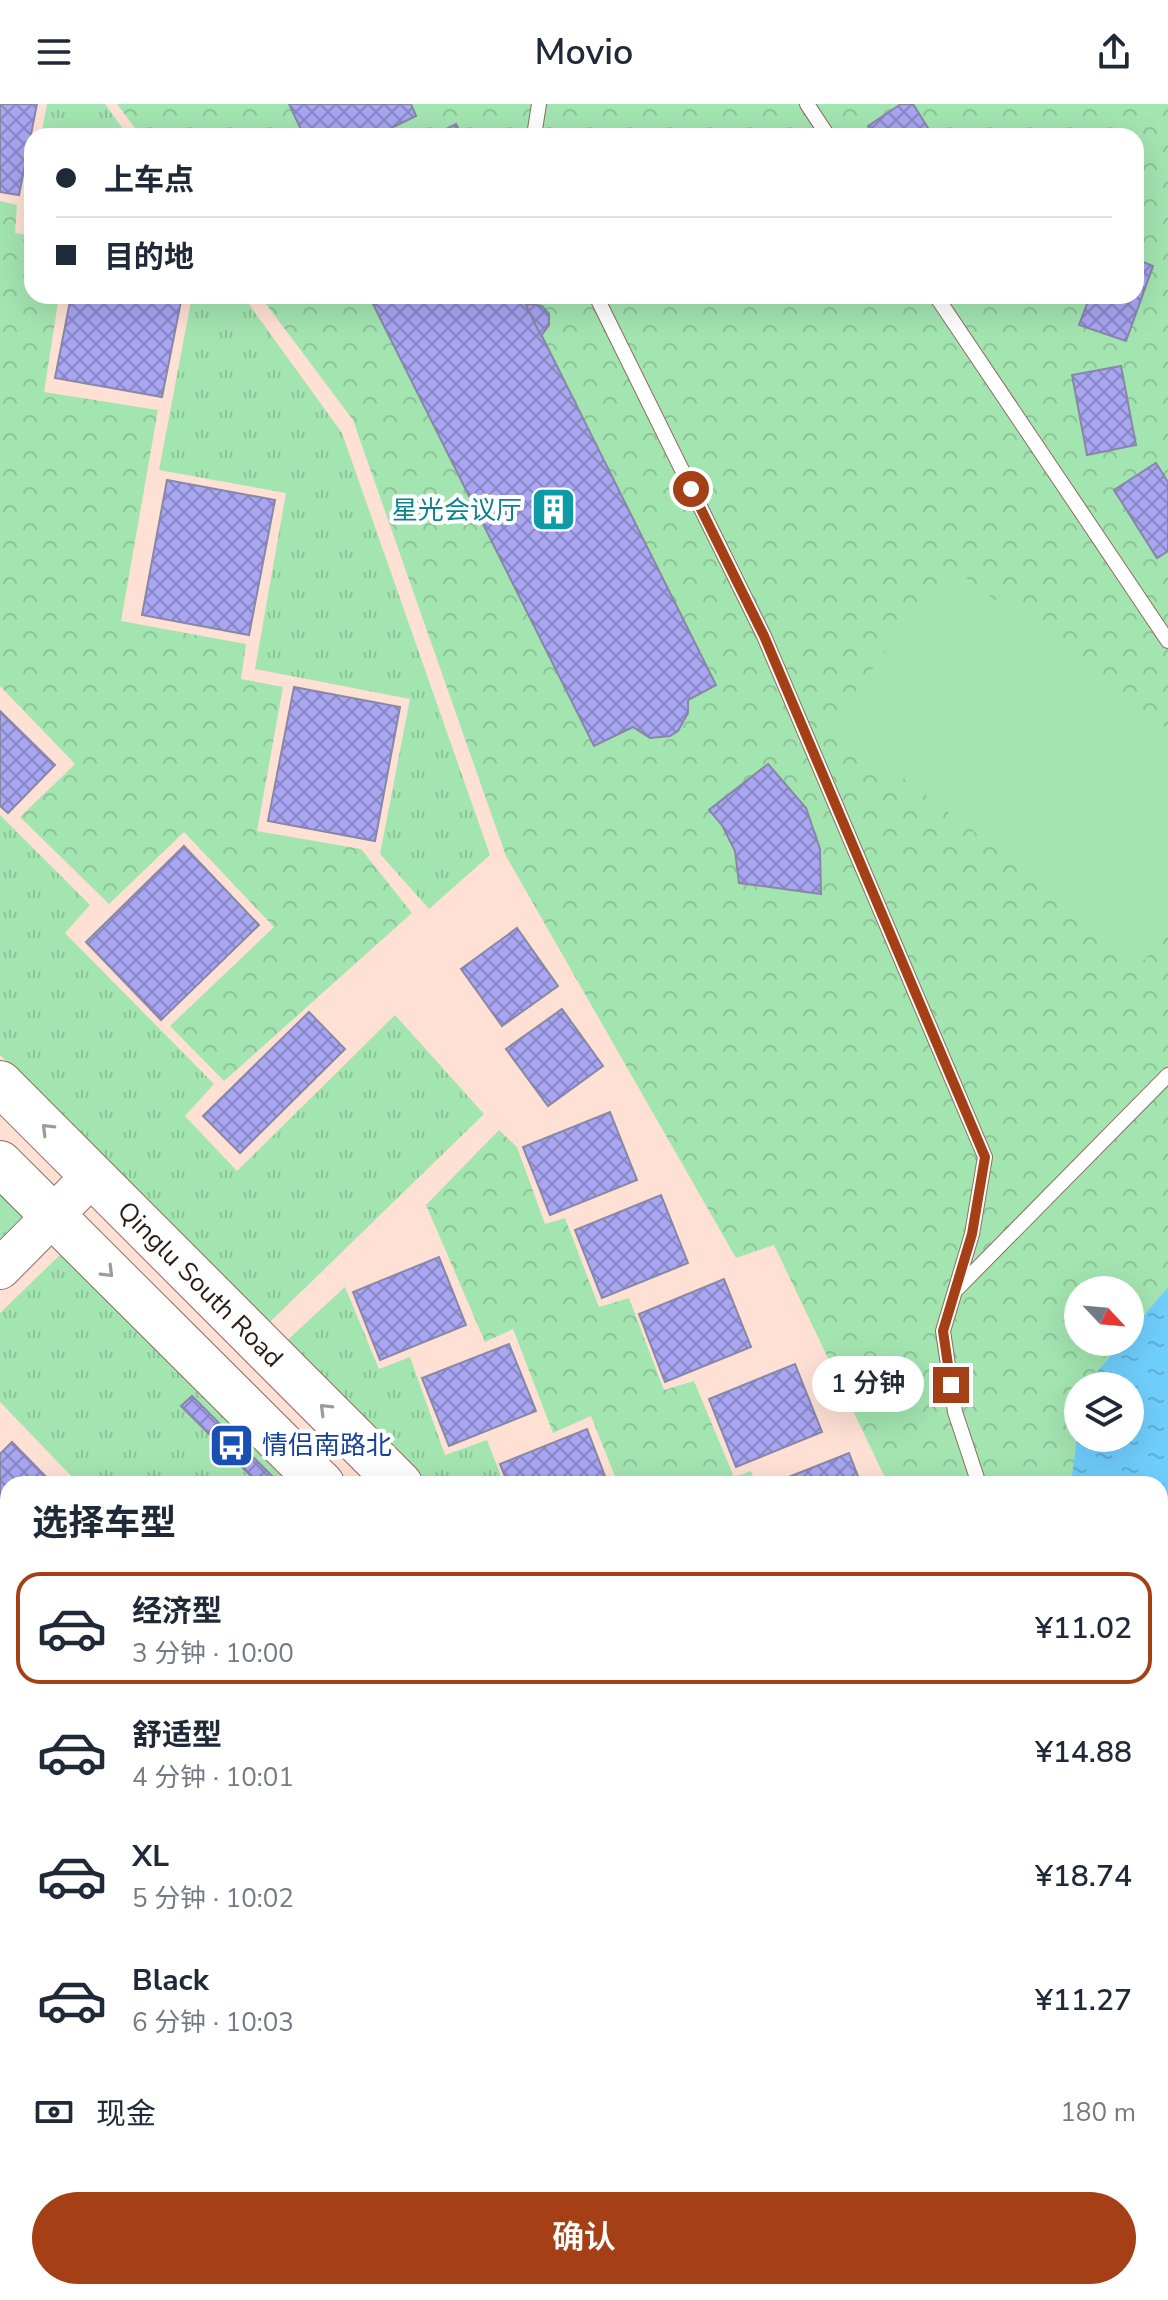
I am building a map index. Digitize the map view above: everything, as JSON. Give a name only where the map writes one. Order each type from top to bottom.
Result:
[{"type":"highway","name":"Qinglu South Road","points":[[0,1083],[392,1476]]},
{"type":"highway","points":[[0,1163],[314,1476]]},
{"type":"street","points":[[0,1269],[93,1175]]},
{"type":"lane","points":[[535,128],[539,104]]},
{"type":"lane","points":[[807,104],[823,128]]},
{"type":"lane","points":[[600,304],[764,636],[985,1157],[972,1234],[943,1331],[955,1412],[976,1476]]},
{"type":"lane","points":[[941,304],[1168,641]]},
{"type":"lane","points":[[955,1291],[1168,1075]]},
{"type":"green space","points":[[47,104],[105,104],[122,128],[42,128]]},
{"type":"green space","points":[[117,104],[1168,104],[1168,1476],[884,1476],[774,1245],[736,1258],[506,856],[353,420],[266,304],[1144,304],[1144,128],[135,128]]},
{"type":"green space","points":[[0,201],[17,205],[15,233],[24,235],[24,304],[58,304],[44,392],[158,410],[121,621],[246,644],[241,679],[283,687],[257,831],[361,849],[412,913],[224,1081],[170,1026],[274,927],[184,832],[109,904],[20,817],[75,764],[0,686]]},
{"type":"green space","points":[[190,304],[249,304],[342,433],[490,855],[429,909],[380,854],[410,699],[255,669],[286,493],[159,470]]},
{"type":"green space","points":[[950,566],[1168,729],[1168,929],[1145,960],[831,724]]},
{"type":"green space","points":[[0,815],[90,905],[65,933],[214,1084],[185,1116],[237,1171],[395,1015],[484,1114],[270,1322],[0,1055]]},
{"type":"green space","points":[[499,1130],[517,1147],[545,1224],[565,1218],[599,1307],[629,1298],[664,1390],[694,1381],[734,1476],[615,1476],[591,1416],[553,1433],[513,1329],[485,1342],[426,1205]]},
{"type":"green space","points":[[0,1187],[28,1216],[0,1246]]},
{"type":"green space","points":[[64,1251],[281,1476],[71,1476],[0,1402],[0,1313]]},
{"type":"green space","points":[[345,1287],[379,1369],[410,1357],[445,1455],[487,1440],[501,1476],[410,1476],[281,1346]]},
{"type":"green space","points":[[751,1471],[753,1476],[737,1476]]},
{"type":"water","points":[[1168,1287],[1168,1476],[1072,1476],[1075,1452],[1144,1452],[1144,1372],[1097,1372],[1110,1356],[1144,1356],[1144,1315]]},
{"type":"building","points":[[0,104],[37,104],[32,128],[24,128],[24,170],[19,195],[0,192]]},
{"type":"building","points":[[289,104],[411,104],[416,116],[391,128],[300,128]]},
{"type":"building","points":[[901,104],[913,104],[928,128],[869,128]]},
{"type":"building","points":[[1144,262],[1153,266],[1144,291]]},
{"type":"building","points":[[69,304],[180,304],[162,397],[55,378]]},
{"type":"building","name":"星光会议厅","points":[[373,304],[526,304],[716,685],[688,700],[688,713],[678,731],[670,736],[650,738],[633,727],[594,746]]},
{"type":"building","points":[[1087,304],[1139,304],[1126,341],[1079,325]]},
{"type":"building","points":[[526,305],[542,306],[549,314],[549,325],[541,336]]},
{"type":"building","points":[[1121,366],[1136,445],[1087,455],[1072,375]]},
{"type":"building","points":[[1156,463],[1168,482],[1168,551],[1157,558],[1114,490]]},
{"type":"building","points":[[167,480],[275,500],[249,635],[142,615]]},
{"type":"building","points":[[294,687],[400,707],[375,841],[268,821]]},
{"type":"building","points":[[0,711],[55,765],[8,813],[0,806]]},
{"type":"building","points":[[768,764],[806,808],[820,849],[821,894],[739,883],[735,851],[722,825],[709,810]]},
{"type":"building","points":[[184,846],[259,925],[161,1020],[86,942]]},
{"type":"building","points":[[517,928],[558,986],[502,1026],[461,969]]},
{"type":"building","points":[[562,1009],[603,1066],[548,1106],[506,1049]]},
{"type":"building","points":[[309,1012],[345,1049],[240,1153],[203,1116]]},
{"type":"building","points":[[610,1112],[637,1180],[550,1215],[523,1147]]},
{"type":"building","points":[[661,1195],[688,1263],[602,1298],[575,1230]]},
{"type":"building","points":[[439,1257],[466,1325],[380,1360],[353,1292]]},
{"type":"building","points":[[724,1279],[751,1347],[665,1382],[639,1314]]},
{"type":"building","points":[[509,1344],[536,1411],[449,1446],[422,1378]]},
{"type":"building","points":[[795,1364],[822,1432],[736,1467],[709,1399]]},
{"type":"building","name":"情侣南路北","points":[[192,1396],[272,1476],[251,1476],[181,1406]]},
{"type":"building","points":[[587,1429],[605,1476],[505,1476],[500,1464]]},
{"type":"building","points":[[12,1442],[45,1476],[0,1476],[0,1454]]},
{"type":"building","points":[[849,1453],[858,1476],[791,1476]]},
{"type":"place","name":"星光会议厅","points":[[553,510]]},
{"type":"place","name":"情侣南路北","points":[[231,1445]]},
{"type":"route","points":[[691,489],[764,636],[985,1157],[972,1234],[943,1331],[951,1385]]}]
